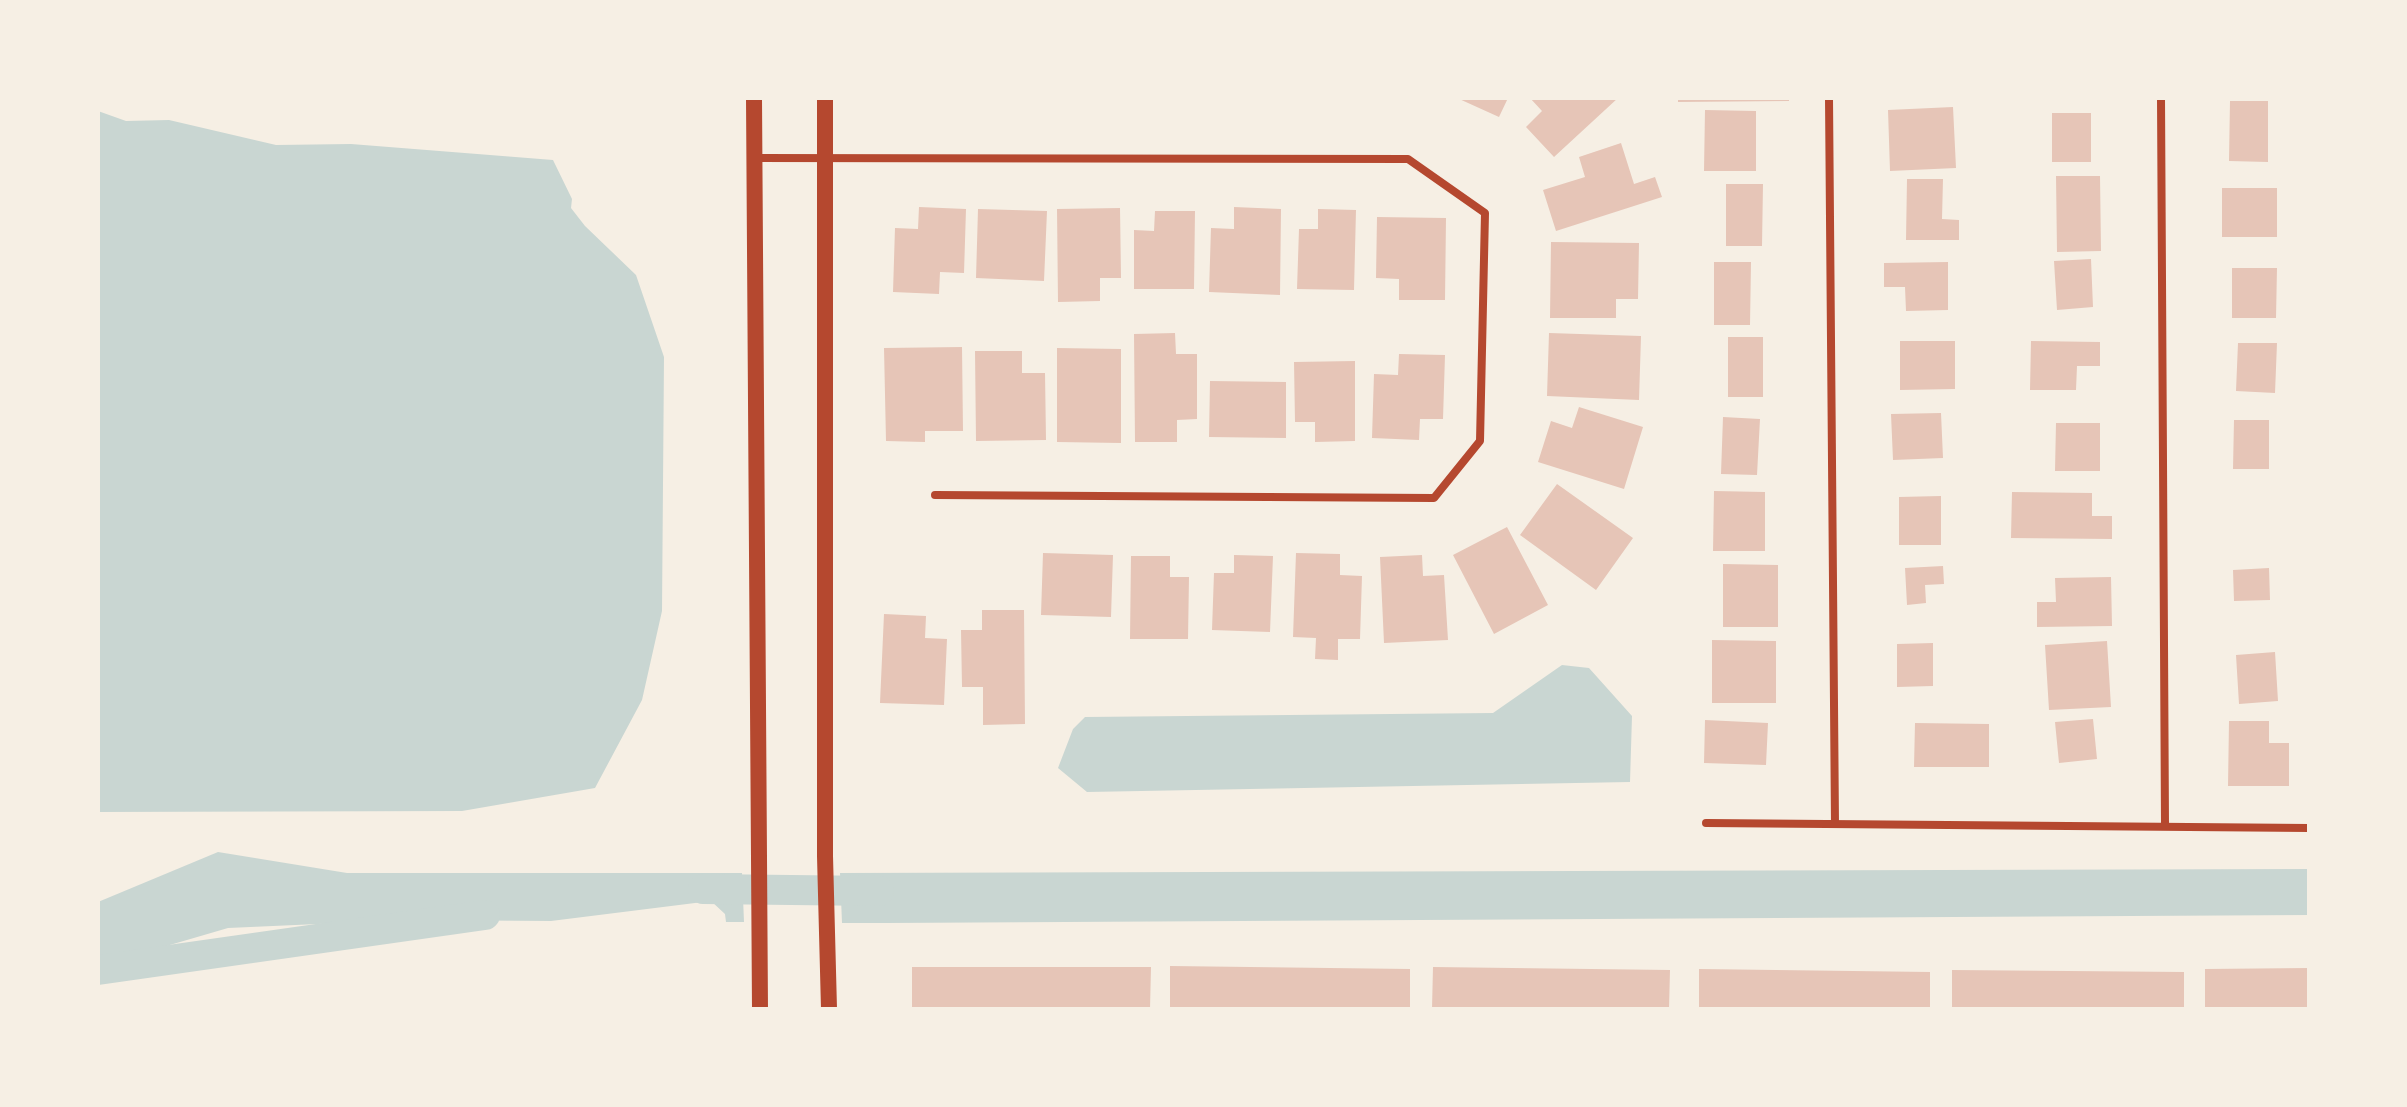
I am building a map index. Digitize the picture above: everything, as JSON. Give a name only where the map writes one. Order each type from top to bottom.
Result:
[{"type":"main road","points":[[754,98],[756,852],[760,1009]]},
{"type":"main road","points":[[825,98],[825,856],[829,1009]]},
{"type":"street","points":[[1829,98],[1835,824]]},
{"type":"street","points":[[2161,98],[2165,826]]},
{"type":"street","points":[[754,158],[1408,159],[1485,213],[1480,441],[1434,498],[935,495]]},
{"type":"street","points":[[1706,823],[2309,828]]},
{"type":"shaded area","points":[[98,111],[126,121],[169,120],[276,145],[351,144],[553,160],[572,199],[571,208],[585,226],[636,275],[664,357],[662,611],[642,700],[595,788],[462,811],[98,812]]},
{"type":"shaded area","points":[[1562,665],[1589,668],[1632,716],[1630,782],[1087,792],[1058,768],[1073,729],[1085,717],[1493,713]]},
{"type":"shaded area","points":[[218,852],[347,873],[742,873],[744,922],[726,922],[725,914],[711,901],[551,921],[408,920],[228,928],[98,966],[98,902]]},
{"type":"shaded area","points":[[2309,869],[2309,915],[887,923],[842,923],[840,873]]},
{"type":"building","points":[[1457,98],[1508,98],[1499,117]]},
{"type":"building","points":[[1530,98],[1618,98],[1554,157],[1526,127],[1542,111]]},
{"type":"building","points":[[1678,98],[1789,98],[1789,101],[1678,102]]},
{"type":"building","points":[[2230,101],[2268,101],[2268,162],[2229,161]]},
{"type":"building","points":[[1953,107],[1956,168],[1890,171],[1888,110]]},
{"type":"building","points":[[1705,110],[1756,111],[1756,171],[1704,171]]},
{"type":"building","points":[[2052,113],[2091,113],[2091,162],[2052,162]]},
{"type":"building","points":[[1621,143],[1634,184],[1655,177],[1662,197],[1556,231],[1543,190],[1585,177],[1579,157]]},
{"type":"building","points":[[2056,176],[2100,176],[2101,251],[2057,252]]},
{"type":"building","points":[[1907,179],[1943,179],[1942,219],[1959,220],[1959,240],[1906,240]]},
{"type":"building","points":[[1726,184],[1763,184],[1762,246],[1726,246]]},
{"type":"building","points":[[2222,188],[2277,188],[2277,237],[2222,237]]},
{"type":"building","points":[[919,207],[966,209],[964,273],[940,272],[939,294],[893,292],[895,228],[918,229]]},
{"type":"building","points":[[1234,207],[1281,209],[1280,295],[1209,292],[1211,228],[1234,229]]},
{"type":"building","points":[[1120,208],[1121,278],[1100,278],[1100,301],[1058,302],[1057,209]]},
{"type":"building","points":[[978,209],[1047,211],[1044,281],[976,278]]},
{"type":"building","points":[[1318,209],[1356,210],[1354,290],[1297,289],[1299,229],[1318,229]]},
{"type":"building","points":[[1155,211],[1195,211],[1194,289],[1134,289],[1134,230],[1154,231]]},
{"type":"building","points":[[1377,217],[1446,218],[1445,300],[1399,300],[1399,279],[1376,278]]},
{"type":"building","points":[[1551,242],[1639,243],[1638,299],[1616,299],[1616,318],[1550,318]]},
{"type":"building","points":[[2091,259],[2093,307],[2057,310],[2054,261]]},
{"type":"building","points":[[1714,262],[1751,262],[1750,325],[1714,325]]},
{"type":"building","points":[[1948,262],[1948,310],[1906,311],[1905,287],[1884,287],[1884,263]]},
{"type":"building","points":[[2232,268],[2277,268],[2276,318],[2232,318]]},
{"type":"building","points":[[1175,333],[1176,354],[1197,354],[1197,419],[1177,420],[1177,442],[1135,442],[1134,334]]},
{"type":"building","points":[[1549,333],[1641,336],[1639,400],[1547,396]]},
{"type":"building","points":[[1728,337],[1763,337],[1763,397],[1728,397]]},
{"type":"building","points":[[1900,341],[1955,341],[1955,389],[1900,390]]},
{"type":"building","points":[[2031,341],[2100,342],[2100,366],[2077,366],[2076,390],[2030,390]]},
{"type":"building","points":[[2238,343],[2277,343],[2275,393],[2236,391]]},
{"type":"building","points":[[962,347],[963,431],[925,431],[925,442],[886,441],[884,348]]},
{"type":"building","points":[[1057,348],[1121,349],[1121,443],[1057,442]]},
{"type":"building","points":[[975,351],[1022,351],[1022,373],[1045,373],[1046,440],[976,441]]},
{"type":"building","points":[[1399,354],[1445,355],[1443,419],[1420,419],[1419,440],[1372,438],[1374,374],[1398,375]]},
{"type":"building","points":[[1355,361],[1355,441],[1315,442],[1315,422],[1295,422],[1294,362]]},
{"type":"building","points":[[1210,381],[1286,382],[1286,438],[1209,437]]},
{"type":"building","points":[[1579,407],[1643,427],[1624,489],[1538,462],[1551,421],[1572,428]]},
{"type":"building","points":[[1941,413],[1943,458],[1893,460],[1891,414]]},
{"type":"building","points":[[1723,417],[1760,419],[1757,475],[1721,474]]},
{"type":"building","points":[[2234,420],[2269,420],[2269,469],[2233,469]]},
{"type":"building","points":[[2056,423],[2100,423],[2100,471],[2055,471]]},
{"type":"building","points":[[1557,484],[1633,538],[1596,590],[1520,535]]},
{"type":"building","points":[[1714,491],[1765,492],[1765,551],[1713,551]]},
{"type":"building","points":[[2012,492],[2092,493],[2092,516],[2112,516],[2112,539],[2011,538]]},
{"type":"building","points":[[1941,496],[1941,545],[1899,545],[1899,497]]},
{"type":"building","points":[[1507,527],[1548,605],[1494,634],[1453,555]]},
{"type":"building","points":[[1043,553],[1113,555],[1111,617],[1041,615]]},
{"type":"building","points":[[1296,553],[1340,554],[1340,575],[1362,576],[1360,639],[1338,639],[1338,660],[1315,659],[1316,638],[1293,637]]},
{"type":"building","points":[[1234,555],[1273,556],[1270,632],[1212,630],[1214,573],[1234,573]]},
{"type":"building","points":[[1422,555],[1423,576],[1444,575],[1448,640],[1384,643],[1380,557]]},
{"type":"building","points":[[1131,556],[1170,556],[1170,577],[1189,577],[1188,639],[1130,639]]},
{"type":"building","points":[[1723,564],[1778,565],[1778,627],[1723,627]]},
{"type":"building","points":[[1943,566],[1944,584],[1925,585],[1926,603],[1907,605],[1905,568]]},
{"type":"building","points":[[2269,568],[2270,600],[2234,601],[2233,570]]},
{"type":"building","points":[[2111,577],[2112,626],[2037,627],[2037,602],[2056,602],[2055,578]]},
{"type":"building","points":[[982,610],[1024,610],[1025,724],[983,725],[983,687],[962,687],[961,630],[982,630]]},
{"type":"building","points":[[884,614],[926,616],[925,638],[947,639],[944,705],[880,703]]},
{"type":"building","points":[[1712,640],[1776,641],[1776,703],[1712,703]]},
{"type":"building","points":[[2107,641],[2111,707],[2049,710],[2045,645]]},
{"type":"building","points":[[1933,643],[1933,686],[1897,687],[1897,644]]},
{"type":"building","points":[[2275,652],[2278,701],[2239,704],[2236,655]]},
{"type":"building","points":[[2093,719],[2097,759],[2059,763],[2055,722]]},
{"type":"building","points":[[1705,720],[1768,723],[1766,765],[1704,763]]},
{"type":"building","points":[[2229,721],[2269,721],[2269,743],[2289,743],[2289,786],[2228,786]]},
{"type":"building","points":[[1915,723],[1989,724],[1989,767],[1914,767]]},
{"type":"building","points":[[1170,966],[1410,969],[1410,1009],[1170,1009]]},
{"type":"building","points":[[912,967],[1151,967],[1150,1009],[912,1009]]},
{"type":"building","points":[[1433,967],[1670,970],[1669,1009],[1432,1009]]},
{"type":"building","points":[[2309,968],[2309,1009],[2205,1009],[2205,969]]},
{"type":"building","points":[[1699,969],[1930,972],[1930,1009],[1699,1009]]},
{"type":"building","points":[[1952,970],[2184,972],[2184,1009],[1952,1009]]},
{"type":"waterway","points":[[703,889],[879,891]]},
{"type":"waterway","points":[[98,970],[485,915]]}]
